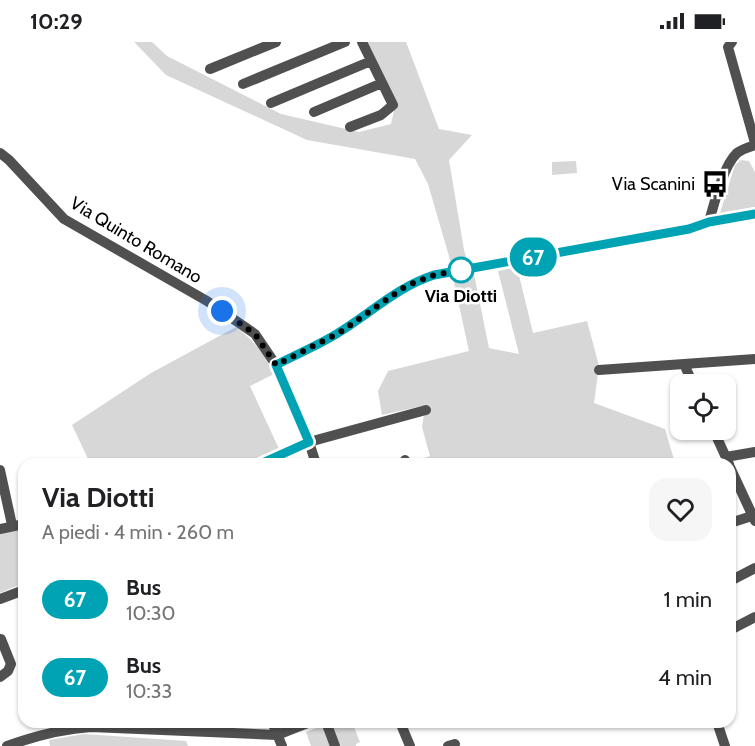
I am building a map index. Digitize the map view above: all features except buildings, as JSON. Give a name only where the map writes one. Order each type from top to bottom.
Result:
[{"type":"street","points":[[210,69],[276,42]]},
{"type":"street","points":[[243,84],[345,42]]},
{"type":"street","points":[[350,127],[381,115],[393,105],[362,42]]},
{"type":"street","points":[[709,222],[730,162],[735,154],[755,144],[728,47],[732,42]]},
{"type":"street","points":[[270,103],[371,61]]},
{"type":"street","points":[[314,112],[382,83]]},
{"type":"street","name":"Via Quinto Romano","points":[[0,153],[64,219],[238,320],[255,334],[276,365],[314,458]]},
{"type":"street","points":[[276,365],[339,333],[418,280],[434,275],[689,229],[709,222],[755,214]]},
{"type":"street","points":[[599,370],[755,359]]},
{"type":"street","points":[[684,364],[688,374]]},
{"type":"street","points":[[273,458],[309,442],[426,410]]},
{"type":"street","points":[[718,440],[726,458]]},
{"type":"street","points":[[736,460],[755,452]]},
{"type":"street","points":[[0,470],[12,525]]},
{"type":"street","points":[[736,480],[754,517],[736,522]]},
{"type":"street","points":[[0,529],[18,524]]},
{"type":"street","points":[[736,578],[755,568]]},
{"type":"street","points":[[0,599],[18,592]]},
{"type":"street","points":[[736,626],[755,617]]},
{"type":"street","points":[[0,677],[8,671],[11,664],[1,639]]},
{"type":"street","points":[[7,746],[68,728]]},
{"type":"street","points":[[135,728],[280,741],[300,728]]},
{"type":"street","points":[[328,728],[336,746]]},
{"type":"street","points":[[402,728],[410,746]]},
{"type":"street","points":[[719,728],[725,746]]},
{"type":"shaded area","points":[[134,42],[152,42],[167,56],[281,114],[359,132],[391,124],[395,106],[366,42],[406,42],[439,129],[472,135],[449,160],[467,260],[451,263],[428,184],[415,159],[307,140],[166,75]]},
{"type":"shaded area","points":[[741,160],[749,161],[755,172],[755,207],[720,213],[735,165]]},
{"type":"shaded area","points":[[576,161],[577,173],[552,175],[552,162]]},
{"type":"shaded area","points":[[517,267],[533,333],[587,321],[599,366],[594,403],[665,429],[674,458],[424,458],[430,456],[422,427],[424,414],[422,406],[382,415],[378,391],[388,371],[469,351],[453,278],[474,274],[489,348],[519,354],[498,271]]},
{"type":"shaded area","points":[[236,327],[258,348],[274,374],[250,386],[280,451],[262,458],[88,458],[72,425],[151,373]]},
{"type":"shaded area","points":[[18,530],[18,586],[0,593],[0,533]]},
{"type":"shaded area","points":[[316,728],[354,728],[360,742],[356,746],[311,746],[306,732]]},
{"type":"shaded area","points":[[84,734],[186,741],[188,746],[50,746],[49,740]]},
{"type":"bus line","name":"67","points":[[273,458],[309,442],[276,365],[339,333],[406,286],[434,275],[689,229],[709,222],[755,214]]},
{"type":"place","name":"Via Scanini","points":[[715,184]]},
{"type":"place","name":"Via Diotti","points":[[461,270]]},
{"type":"route","points":[[222,311],[255,334],[276,365],[339,333],[406,286],[434,275],[461,270]]}]
